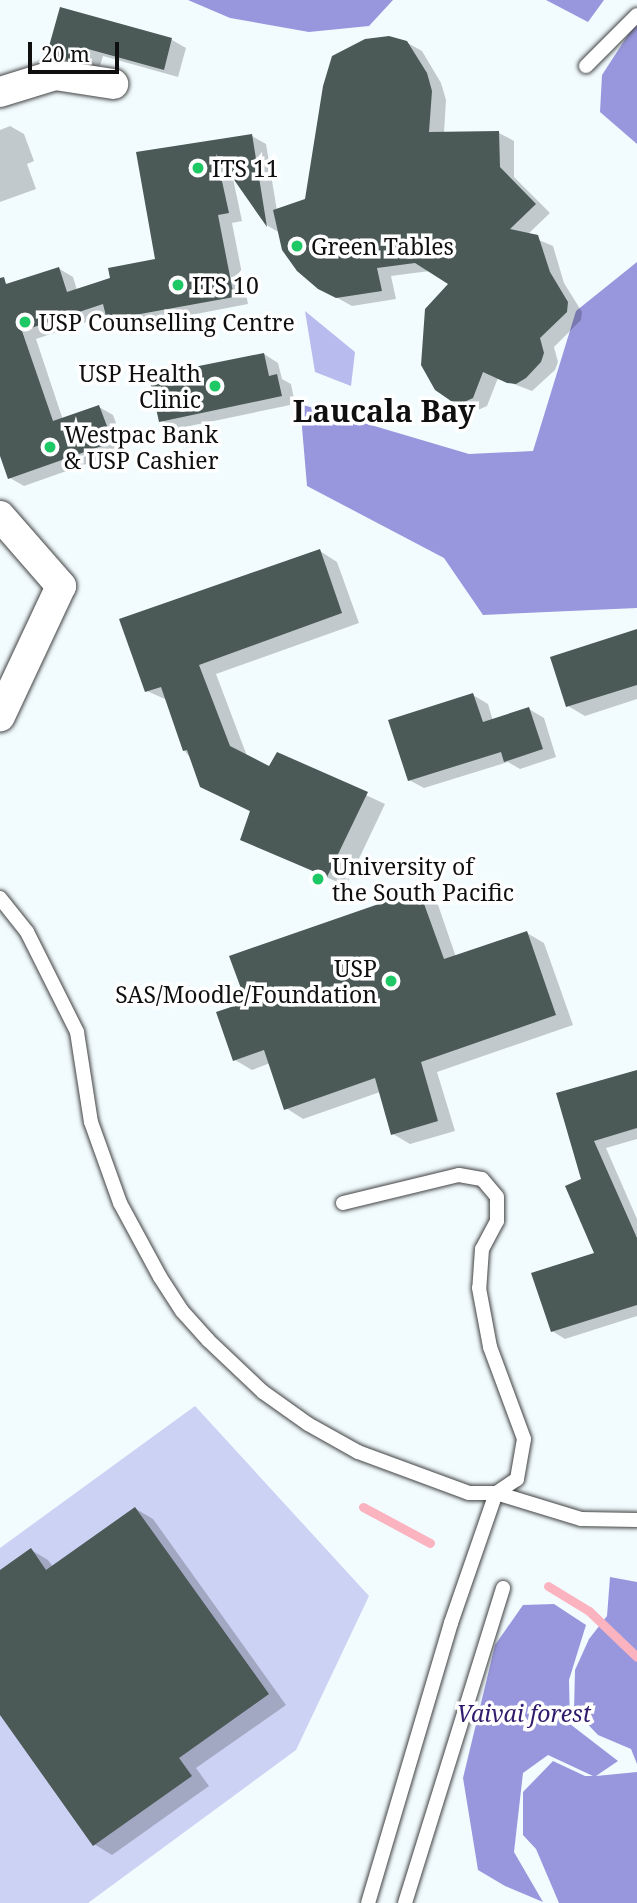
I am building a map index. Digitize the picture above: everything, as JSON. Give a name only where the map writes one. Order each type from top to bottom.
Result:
[{"type":"street","points":[[0,92],[55,75],[113,84]]},
{"type":"street","points":[[0,516],[61,586],[0,716]]},
{"type":"lane","points":[[586,66],[637,15]]},
{"type":"lane","points":[[0,898],[27,932],[77,1032],[91,1122],[120,1203],[138,1240],[182,1311],[208,1340],[263,1392],[309,1424],[358,1452],[470,1493],[496,1493],[581,1518],[637,1520]]},
{"type":"lane","points":[[343,1203],[458,1175],[482,1179],[497,1197],[497,1221],[482,1249],[479,1288],[490,1347],[524,1439],[517,1479],[496,1493],[451,1623],[368,1903]]},
{"type":"lane","points":[[405,1903],[503,1588]]},
{"type":"shaded area","points":[[305,311],[355,352],[351,386],[315,372]]},
{"type":"shaded area","points":[[195,1406],[369,1596],[296,1750],[88,1903],[0,1903],[0,1548]]},
{"type":"green space","points":[[188,0],[393,0],[369,26],[309,32],[230,18]]},
{"type":"green space","points":[[546,0],[604,0],[588,22]]},
{"type":"green space","points":[[637,21],[637,144],[600,112],[602,75]]},
{"type":"green space","points":[[637,262],[637,608],[483,615],[444,558],[307,486],[300,404],[469,454],[533,451],[576,311]]},
{"type":"green space","points":[[610,1577],[637,1582],[637,1764],[631,1749],[598,1735],[574,1710],[575,1670],[589,1639],[607,1616]]},
{"type":"green space","name":"Vaivai forest","points":[[554,1604],[586,1625],[569,1680],[570,1724],[618,1761],[596,1776],[637,1772],[637,1903],[559,1903],[536,1849],[523,1835],[523,1792],[553,1761],[585,1776],[593,1776],[548,1755],[523,1773],[514,1852],[543,1902],[505,1886],[478,1870],[463,1778],[495,1645],[523,1605]]},
{"type":"building","points":[[60,7],[172,38],[164,70],[88,49],[84,62],[46,57]]},
{"type":"building","points":[[389,36],[407,41],[427,73],[432,91],[429,132],[499,131],[500,167],[536,204],[510,229],[538,235],[550,272],[568,302],[567,312],[540,338],[544,353],[541,362],[526,378],[516,384],[507,383],[483,372],[473,398],[462,403],[451,401],[435,390],[421,365],[425,309],[448,284],[415,263],[377,268],[382,291],[336,298],[318,289],[297,271],[282,250],[273,210],[305,199],[323,86],[332,56],[365,39]]},
{"type":"building","points":[[252,134],[267,227],[216,154],[229,213],[218,215],[234,297],[107,320],[103,304],[22,331],[53,421],[99,405],[113,442],[8,479],[0,456],[0,278],[4,277],[6,284],[59,267],[67,292],[110,278],[108,268],[155,259],[136,152]]},
{"type":"building","name":"USP Health Clinic","points":[[264,353],[269,376],[277,374],[282,396],[159,422],[149,376]]},
{"type":"building","points":[[320,549],[342,613],[199,665],[230,746],[269,766],[277,752],[368,792],[327,877],[240,840],[250,811],[200,787],[187,750],[183,751],[161,687],[145,692],[119,619]]},
{"type":"building","points":[[637,629],[637,685],[566,707],[550,657]]},
{"type":"building","points":[[473,693],[483,722],[529,707],[543,749],[504,762],[501,752],[408,781],[388,720]]},
{"type":"building","name":"USP SAS/Moodle/Foundation","points":[[419,890],[444,959],[527,931],[556,1015],[421,1062],[438,1121],[391,1135],[375,1078],[284,1110],[264,1050],[233,1061],[216,1012],[246,1002],[229,956]]},
{"type":"building","points":[[637,1070],[637,1128],[594,1141],[637,1238],[637,1305],[551,1332],[531,1273],[594,1253],[565,1186],[581,1179],[556,1093]]},
{"type":"building","points":[[135,1507],[269,1694],[179,1758],[192,1776],[93,1846],[0,1715],[0,1570],[31,1548],[46,1570]]},
{"type":"waterway","points":[[363,1507],[430,1543]]},
{"type":"waterway","points":[[548,1586],[589,1611],[637,1657]]},
{"type":"place","name":"ITS 11","points":[[198,168]]},
{"type":"place","name":"Green Tables","points":[[297,246]]},
{"type":"place","name":"ITS 10","points":[[178,285]]},
{"type":"place","name":"USP Counselling Centre","points":[[25,322]]},
{"type":"place","name":"USP Health Clinic","points":[[215,386]]},
{"type":"place","name":"Westpac Bank & USP Cashier","points":[[50,447]]},
{"type":"place","name":"University of the South Pacific","points":[[318,879]]},
{"type":"place","name":"USP SAS/Moodle/Foundation","points":[[391,981]]},
{"type":"district","name":"Laucala Bay","points":[[384,411]]}]
